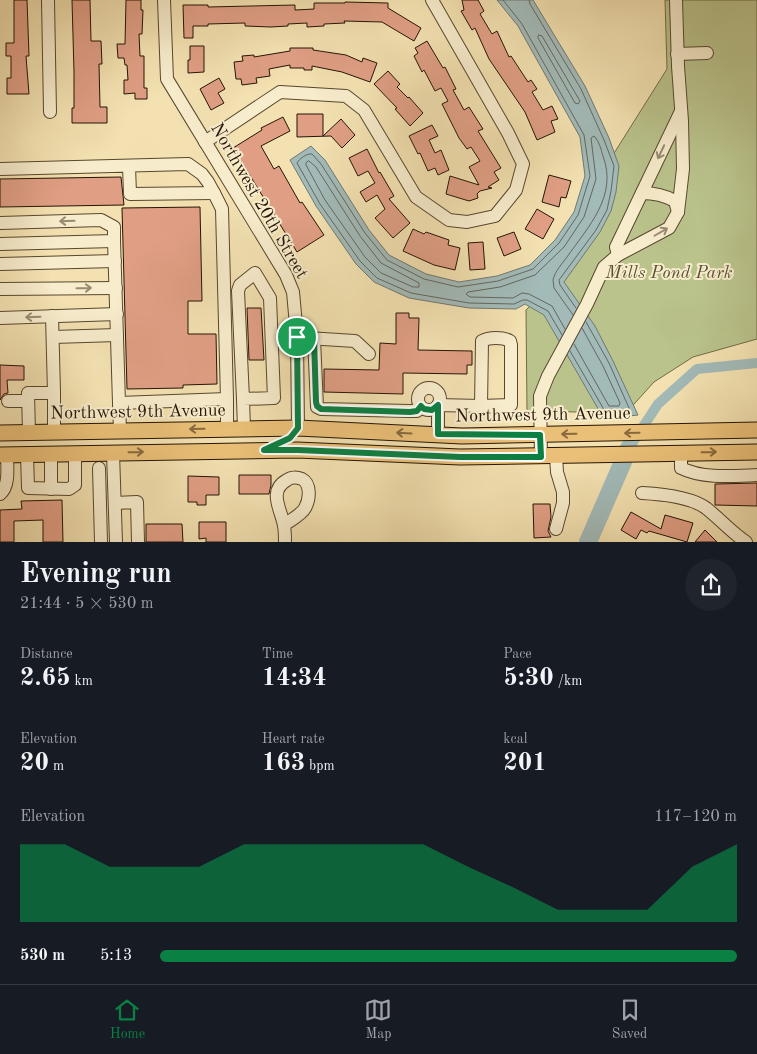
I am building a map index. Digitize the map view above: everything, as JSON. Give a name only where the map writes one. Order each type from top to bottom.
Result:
[{"type":"main road","name":"Northwest 9th Avenue","points":[[0,433],[298,428],[438,434],[540,435],[757,430]]},
{"type":"main road","points":[[264,450],[290,438],[298,428]]},
{"type":"main road","points":[[298,450],[332,430]]},
{"type":"main road","points":[[4,455],[264,450],[460,457],[757,452]]},
{"type":"street","points":[[48,0],[50,112]]},
{"type":"street","name":"Northwest 20th Street","points":[[164,0],[167,78],[286,275],[293,292],[297,337],[298,428]]},
{"type":"street","points":[[205,142],[280,92],[346,96],[364,110],[416,197],[449,220],[467,222],[495,216],[516,190],[523,164],[508,133],[432,0]]},
{"type":"street","points":[[556,529],[563,503],[563,492],[540,435],[540,396],[548,376],[587,304],[604,267],[618,255],[668,228],[678,212],[683,169],[682,108],[677,54],[676,0]]},
{"type":"street","points":[[677,54],[707,53]]},
{"type":"street","points":[[618,255],[616,247],[682,108]]},
{"type":"street","points":[[0,169],[188,164],[202,174],[222,210],[227,429]]},
{"type":"street","points":[[129,166],[130,194],[214,193]]},
{"type":"street","points":[[642,193],[654,193],[675,201],[678,212]]},
{"type":"street","points":[[0,223],[101,220],[114,227],[120,430]]},
{"type":"street","points":[[0,244],[114,241]]},
{"type":"street","points":[[38,243],[38,263]]},
{"type":"street","points":[[0,264],[115,261]]},
{"type":"street","points":[[244,399],[274,398],[270,298],[255,273],[240,285],[238,290],[244,429]]},
{"type":"street","points":[[0,290],[116,288]]},
{"type":"street","points":[[0,318],[116,314]]},
{"type":"street","points":[[52,316],[54,432]]},
{"type":"street","points":[[53,337],[117,335]]},
{"type":"street","points":[[297,337],[355,341],[369,354]]},
{"type":"street","points":[[314,338],[317,406],[321,409],[410,412],[417,411],[421,406]]},
{"type":"street","points":[[438,405],[481,406],[511,405],[511,345],[510,341],[506,339],[486,339],[482,341],[481,406]]},
{"type":"street","points":[[429,387],[436,389],[441,399],[438,405],[432,410],[424,409],[421,406],[418,400],[420,393],[429,387]]},
{"type":"street","points":[[29,433],[28,393],[54,393]]},
{"type":"street","points":[[119,403],[227,399]]},
{"type":"street","points":[[8,401],[28,401]]},
{"type":"street","points":[[438,405],[438,434]]},
{"type":"street","points":[[27,454],[28,488],[69,489],[75,486],[75,453]]},
{"type":"street","points":[[113,453],[116,542]]},
{"type":"street","points":[[681,453],[681,468],[690,472],[722,476],[757,475]]},
{"type":"street","points":[[50,454],[51,489]]},
{"type":"street","points":[[0,494],[3,492],[6,484],[4,455]]},
{"type":"street","points":[[99,468],[101,542]]},
{"type":"street","points":[[642,493],[695,502],[706,508],[734,534],[746,542]]},
{"type":"street","points":[[115,503],[137,502],[138,542]]},
{"type":"street","points":[[284,525],[285,542]]},
{"type":"green space","name":"Mills Pond Park","points":[[665,0],[757,0],[757,339],[693,357],[654,382],[626,413],[527,411],[526,310],[561,275],[611,158],[667,69]]},
{"type":"water","points":[[497,0],[533,0],[585,86],[609,138],[619,166],[616,192],[611,211],[600,232],[564,282],[595,326],[638,415],[604,419],[544,315],[525,304],[516,309],[469,308],[409,298],[374,282],[356,264],[316,206],[290,160],[311,146],[325,160],[369,230],[389,255],[426,274],[459,282],[497,276],[530,265],[555,240],[574,212],[585,176],[580,137],[518,26]]},
{"type":"building","points":[[14,0],[27,0],[29,56],[26,56],[29,94],[7,94],[7,78],[11,78],[11,56],[6,56],[6,43],[14,43]]},
{"type":"building","points":[[72,0],[90,0],[91,41],[101,41],[102,64],[99,64],[100,107],[107,107],[107,123],[72,123],[74,72]]},
{"type":"building","points":[[126,0],[141,0],[141,10],[143,10],[142,34],[139,34],[140,56],[144,56],[144,88],[147,88],[147,99],[135,99],[135,93],[124,94],[124,80],[128,80],[127,65],[125,65],[124,58],[118,58],[117,44],[125,44]]},
{"type":"building","points":[[462,0],[478,0],[484,11],[480,14],[492,34],[497,31],[509,57],[511,56],[528,82],[531,80],[537,89],[532,92],[543,110],[552,106],[558,119],[551,121],[555,132],[537,140],[525,112],[489,59],[475,28],[472,30],[461,11],[464,10]]},
{"type":"building","points":[[314,3],[388,3],[388,8],[421,28],[414,41],[382,22],[344,21],[345,23],[307,27],[307,23],[271,27],[245,26],[245,23],[208,24],[208,26],[193,26],[193,38],[184,38],[183,5],[208,5],[208,7],[295,5],[295,10],[314,9]]},
{"type":"building","points":[[427,41],[443,68],[445,67],[456,89],[453,90],[464,110],[469,107],[483,129],[478,131],[501,168],[494,172],[499,180],[488,187],[492,188],[480,191],[477,194],[478,198],[469,201],[446,194],[450,176],[479,185],[469,167],[480,161],[471,147],[467,149],[459,138],[442,104],[448,101],[441,88],[435,91],[414,56],[418,53],[415,48]]},
{"type":"building","points":[[190,46],[204,46],[204,72],[188,73]]},
{"type":"building","points":[[290,48],[313,48],[313,50],[346,55],[362,62],[363,58],[377,63],[370,82],[342,72],[312,66],[312,70],[304,70],[304,68],[290,68],[290,65],[269,69],[270,76],[256,78],[257,83],[242,85],[241,79],[236,79],[234,62],[243,61],[242,56],[254,55],[254,57],[290,51]]},
{"type":"building","points":[[388,71],[400,84],[397,87],[423,113],[410,126],[395,109],[397,108],[374,84]]},
{"type":"building","points":[[219,78],[225,89],[218,93],[224,103],[211,110],[200,89]]},
{"type":"building","points":[[297,114],[323,114],[323,136],[341,119],[355,135],[342,148],[331,136],[297,137]]},
{"type":"building","points":[[283,117],[290,131],[261,146],[274,169],[279,166],[300,203],[302,202],[324,235],[297,252],[233,148],[262,130],[261,128]]},
{"type":"building","points":[[432,125],[438,136],[429,140],[435,153],[441,150],[449,170],[438,175],[435,168],[428,171],[420,153],[418,154],[409,136]]},
{"type":"building","points":[[367,149],[379,173],[394,196],[389,199],[410,223],[393,238],[375,218],[385,209],[377,195],[366,202],[360,192],[375,183],[368,171],[358,176],[349,158]]},
{"type":"building","points":[[549,175],[571,181],[566,198],[561,197],[559,207],[542,202]]},
{"type":"building","points":[[121,177],[124,205],[0,207],[0,179]]},
{"type":"building","points":[[200,207],[202,301],[188,301],[188,334],[216,334],[217,384],[183,385],[183,388],[127,389],[122,208]]},
{"type":"building","points":[[537,209],[554,219],[543,239],[525,229]]},
{"type":"building","points":[[413,229],[424,234],[426,232],[449,240],[448,245],[460,248],[455,270],[434,265],[403,251]]},
{"type":"building","points":[[514,232],[521,249],[504,256],[497,238]]},
{"type":"building","points":[[483,242],[485,269],[470,270],[468,243]]},
{"type":"building","points":[[247,308],[261,308],[264,360],[249,360]]},
{"type":"building","points":[[396,313],[409,313],[409,318],[419,318],[418,350],[472,351],[472,365],[467,365],[467,374],[403,373],[403,394],[324,392],[324,369],[379,370],[380,343],[396,344]]},
{"type":"building","points":[[0,365],[24,366],[24,380],[7,380],[8,393],[4,394],[0,400]]},
{"type":"building","points":[[239,475],[271,475],[269,494],[239,494]]},
{"type":"building","points":[[188,476],[219,477],[219,495],[206,495],[206,505],[188,502]]},
{"type":"building","points":[[757,483],[757,506],[715,505],[715,484]]},
{"type":"building","points":[[62,500],[63,542],[43,542],[43,520],[14,521],[14,542],[0,542],[0,510],[22,509],[21,501]]},
{"type":"building","points":[[533,504],[550,504],[551,517],[548,531],[551,537],[534,538]]},
{"type":"building","points":[[631,512],[661,529],[665,515],[693,523],[687,542],[641,530],[636,539],[621,530]]},
{"type":"building","points":[[199,522],[226,522],[226,542],[206,542],[206,538],[199,539]]},
{"type":"building","points":[[146,524],[182,524],[183,542],[146,542]]},
{"type":"building","points":[[705,530],[717,542],[695,542]]},
{"type":"waterway","points":[[629,448],[658,404],[697,369],[757,363]]},
{"type":"waterway","points":[[588,542],[629,448]]},
{"type":"route","points":[[297,337],[314,338],[316,402],[317,406],[321,409],[410,412],[417,411],[421,406],[424,409],[432,410],[438,405],[438,434],[462,436],[540,435],[541,457],[460,457],[264,450],[290,438],[298,428],[297,337]]}]
